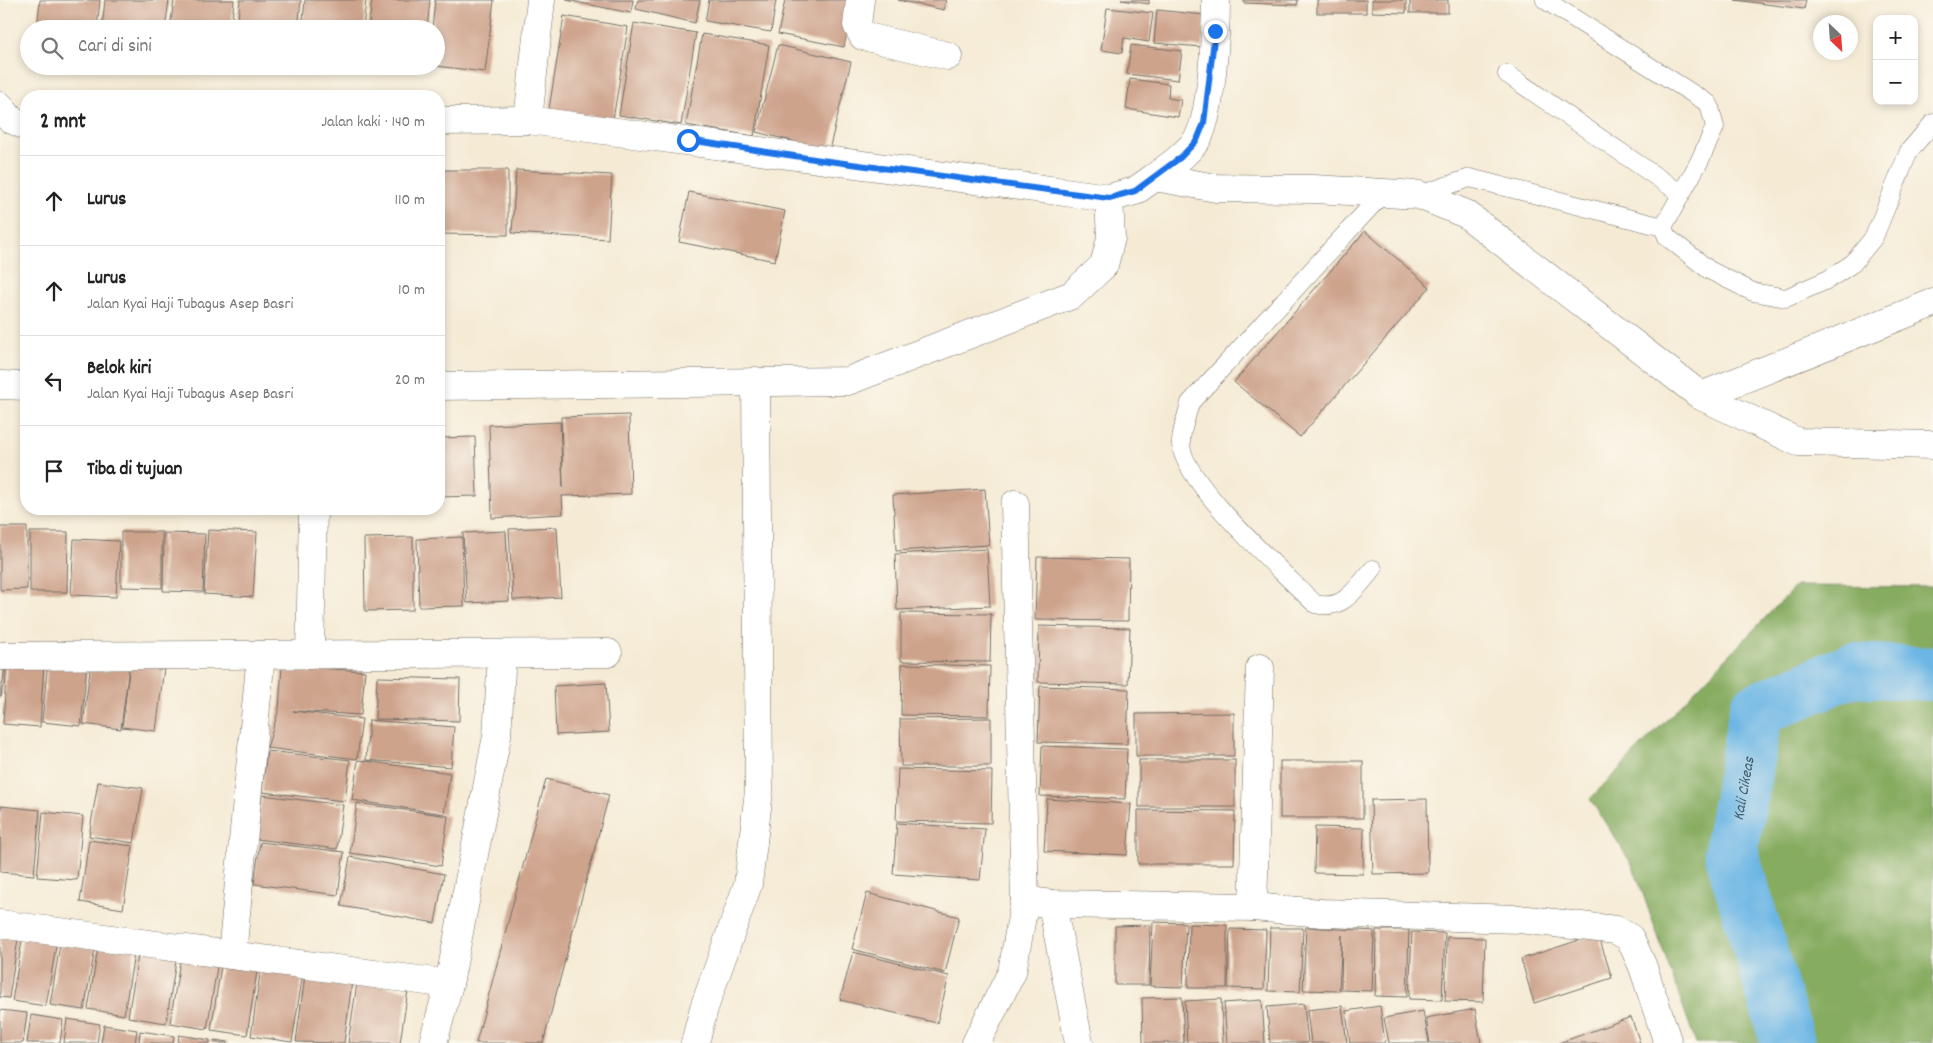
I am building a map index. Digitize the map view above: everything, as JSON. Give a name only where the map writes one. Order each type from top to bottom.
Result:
[{"type":"street","points":[[528,120],[542,0]]},
{"type":"street","points":[[860,0],[857,25],[863,36],[948,56]]},
{"type":"street","points":[[445,121],[528,120],[1109,198],[1135,191],[1181,157],[1197,140],[1204,123],[1213,54],[1216,0]]},
{"type":"street","points":[[0,106],[10,118],[20,123]]},
{"type":"street","points":[[1155,177],[1216,188],[1384,192],[1419,195],[1466,214],[1701,396],[1798,442],[1933,445]]},
{"type":"street","points":[[445,386],[848,381],[1072,295],[1104,265],[1111,238],[1109,198]]},
{"type":"street","points":[[1701,396],[1933,303]]},
{"type":"street","points":[[695,1043],[704,1008],[748,884],[759,791],[756,381]]},
{"type":"street","points":[[0,385],[20,386]]},
{"type":"street","points":[[976,1043],[1012,972],[1025,900],[1015,504]]},
{"type":"street","points":[[310,655],[313,515]]},
{"type":"street","points":[[0,656],[608,653]]},
{"type":"street","points":[[433,1043],[449,984],[497,736],[502,654]]},
{"type":"street","points":[[232,955],[261,655]]},
{"type":"street","points":[[1253,907],[1260,668]]},
{"type":"street","points":[[1025,900],[1052,904],[1253,907],[1322,913],[1519,919],[1616,930],[1630,938],[1643,967],[1668,1043]]},
{"type":"street","points":[[1052,904],[1079,1043]]},
{"type":"street","points":[[0,924],[449,984]]},
{"type":"lane","points":[[1545,0],[1709,104],[1715,127],[1699,162],[1663,227],[1667,237],[1686,254],[1709,270],[1753,292],[1786,298],[1829,279],[1853,263],[1874,237],[1909,151],[1933,123]]},
{"type":"lane","points":[[1506,74],[1680,194]]},
{"type":"lane","points":[[1419,195],[1470,178],[1663,227]]},
{"type":"lane","points":[[1373,569],[1345,600],[1329,607],[1315,604],[1210,496],[1187,463],[1181,444],[1190,404],[1384,192]]},
{"type":"green space","points":[[1796,586],[1933,587],[1933,1043],[1696,1043],[1633,866],[1590,799]]},
{"type":"building","points":[[40,0],[100,0],[98,20],[38,20]]},
{"type":"building","points":[[105,0],[169,0],[166,20],[103,20]]},
{"type":"building","points":[[174,0],[234,0],[232,20],[171,20]]},
{"type":"building","points":[[240,0],[301,0],[299,20],[238,20]]},
{"type":"building","points":[[305,0],[366,0],[364,20],[303,20]]},
{"type":"building","points":[[372,0],[430,0],[428,20],[369,20]]},
{"type":"building","points":[[435,0],[494,0],[485,72],[445,67],[445,20],[433,20]]},
{"type":"building","points":[[566,0],[633,0],[631,13]]},
{"type":"building","points":[[638,0],[700,0],[695,23],[636,9]]},
{"type":"building","points":[[709,0],[776,0],[771,32],[705,21]]},
{"type":"building","points":[[785,0],[853,0],[844,47],[778,34]]},
{"type":"building","points":[[898,0],[946,0],[944,10]]},
{"type":"building","points":[[1121,0],[1149,0],[1149,4]]},
{"type":"building","points":[[1244,0],[1298,0],[1297,5],[1244,3]]},
{"type":"building","points":[[1317,0],[1366,0],[1366,13],[1317,13]]},
{"type":"building","points":[[1372,0],[1406,0],[1406,13],[1372,12]]},
{"type":"building","points":[[1410,0],[1448,0],[1448,13],[1410,13]]},
{"type":"building","points":[[1735,0],[1806,0],[1804,9]]},
{"type":"building","points":[[1107,8],[1153,13],[1149,42],[1124,38],[1122,53],[1101,50]]},
{"type":"building","points":[[1157,10],[1205,15],[1202,47],[1154,43]]},
{"type":"building","points":[[564,16],[628,27],[613,120],[549,109]]},
{"type":"building","points":[[634,23],[696,33],[681,125],[619,115]]},
{"type":"building","points":[[702,34],[769,45],[754,136],[686,125]]},
{"type":"building","points":[[778,45],[851,62],[829,150],[756,132]]},
{"type":"building","points":[[1131,45],[1182,51],[1178,80],[1127,74]]},
{"type":"building","points":[[1130,79],[1169,84],[1168,98],[1181,100],[1178,117],[1126,109]]},
{"type":"building","points":[[445,170],[508,170],[508,235],[445,234]]},
{"type":"building","points":[[516,170],[612,175],[608,239],[512,233]]},
{"type":"building","points":[[689,192],[785,211],[775,261],[679,242]]},
{"type":"building","points":[[1365,231],[1430,287],[1300,437],[1234,382]]},
{"type":"building","points":[[629,415],[631,494],[562,496],[563,514],[492,518],[489,425],[560,422],[563,488],[561,417]]},
{"type":"building","points":[[475,437],[477,496],[445,497],[445,438]]},
{"type":"building","points":[[985,489],[989,545],[896,551],[893,495]]},
{"type":"building","points":[[0,527],[27,527],[27,589],[0,590]]},
{"type":"building","points":[[557,527],[561,597],[513,600],[509,529]]},
{"type":"building","points":[[208,530],[257,532],[253,597],[204,594]]},
{"type":"building","points":[[506,531],[509,601],[467,603],[463,533]]},
{"type":"building","points":[[30,532],[68,532],[67,592],[30,592]]},
{"type":"building","points":[[121,532],[162,532],[162,588],[121,587]]},
{"type":"building","points":[[164,533],[205,534],[203,592],[163,591]]},
{"type":"building","points":[[413,537],[413,610],[365,611],[364,538]]},
{"type":"building","points":[[462,537],[464,606],[419,607],[417,539]]},
{"type":"building","points":[[74,539],[119,541],[116,597],[71,595]]},
{"type":"building","points":[[987,549],[990,606],[897,610],[895,554]]},
{"type":"building","points":[[1037,557],[1129,559],[1128,621],[1035,620]]},
{"type":"building","points":[[901,613],[991,614],[990,662],[901,661]]},
{"type":"building","points":[[1039,626],[1130,628],[1128,684],[1038,682]]},
{"type":"building","points":[[7,660],[44,663],[40,727],[3,724]]},
{"type":"building","points":[[48,660],[87,664],[81,726],[42,722]]},
{"type":"building","points":[[91,662],[129,667],[121,729],[83,724]]},
{"type":"building","points":[[130,663],[164,668],[156,731],[122,727]]},
{"type":"building","points":[[902,664],[990,666],[989,716],[901,715]]},
{"type":"building","points":[[0,665],[5,665],[1,697],[0,697]]},
{"type":"building","points":[[282,666],[365,671],[361,715],[293,711],[362,719],[357,759],[267,748],[279,709]]},
{"type":"building","points":[[377,677],[460,679],[459,721],[375,719]]},
{"type":"building","points":[[606,683],[609,732],[556,735],[554,686]]},
{"type":"building","points":[[1040,686],[1129,689],[1127,744],[1038,742]]},
{"type":"building","points":[[1234,713],[1234,756],[1136,756],[1136,714]]},
{"type":"building","points":[[991,718],[991,766],[901,766],[900,719]]},
{"type":"building","points":[[369,720],[454,727],[451,767],[366,760]]},
{"type":"building","points":[[1042,746],[1127,749],[1125,799],[1040,796]]},
{"type":"building","points":[[267,751],[350,760],[345,801],[262,792]]},
{"type":"building","points":[[358,760],[450,773],[444,814],[352,800]]},
{"type":"building","points":[[1139,760],[1235,760],[1235,807],[1139,807]]},
{"type":"building","points":[[1280,761],[1363,761],[1363,818],[1280,818]]},
{"type":"building","points":[[898,769],[992,771],[991,823],[896,821]]},
{"type":"building","points":[[546,779],[609,795],[543,1043],[476,1043]]},
{"type":"building","points":[[98,782],[143,788],[134,843],[89,836]]},
{"type":"building","points":[[262,795],[343,805],[337,849],[256,839]]},
{"type":"building","points":[[1047,799],[1131,804],[1127,855],[1044,851]]},
{"type":"building","points":[[1427,799],[1428,873],[1373,874],[1371,800]]},
{"type":"building","points":[[357,803],[448,816],[441,866],[350,853]]},
{"type":"building","points":[[1,806],[40,810],[34,875],[0,872]]},
{"type":"building","points":[[1138,810],[1235,811],[1234,864],[1138,864]]},
{"type":"building","points":[[43,812],[83,816],[77,880],[37,877]]},
{"type":"building","points":[[897,823],[985,829],[980,880],[893,874]]},
{"type":"building","points":[[1315,827],[1364,828],[1363,874],[1314,873]]},
{"type":"building","points":[[89,840],[133,846],[123,909],[80,902]]},
{"type":"building","points":[[260,842],[344,852],[338,895],[254,884]]},
{"type":"building","points":[[350,857],[444,874],[435,923],[341,906]]},
{"type":"building","points":[[867,893],[959,917],[945,973],[852,949]]},
{"type":"building","points":[[1153,922],[1186,923],[1183,987],[1150,986]]},
{"type":"building","points":[[1189,924],[1227,925],[1227,988],[1188,988]]},
{"type":"building","points":[[1150,925],[1149,985],[1115,985],[1115,926]]},
{"type":"building","points":[[1306,927],[1374,931],[1372,991],[1341,990],[1342,935],[1339,991],[1303,990]]},
{"type":"building","points":[[1270,928],[1303,928],[1300,992],[1268,991]]},
{"type":"building","points":[[0,929],[19,932],[9,998],[0,997]]},
{"type":"building","points":[[1230,929],[1266,930],[1264,989],[1228,988]]},
{"type":"building","points":[[1376,930],[1409,930],[1407,997],[1375,996]]},
{"type":"building","points":[[1412,932],[1445,933],[1442,1000],[1409,999]]},
{"type":"building","points":[[1598,934],[1612,978],[1534,1003],[1521,959]]},
{"type":"building","points":[[23,935],[57,940],[46,1006],[12,1001]]},
{"type":"building","points":[[1447,937],[1485,938],[1483,1002],[1445,1001]]},
{"type":"building","points":[[61,938],[96,943],[84,1010],[50,1005]]},
{"type":"building","points":[[99,942],[135,947],[124,1015],[88,1009]]},
{"type":"building","points":[[139,949],[177,955],[166,1023],[128,1017]]},
{"type":"building","points":[[853,952],[949,976],[937,1023],[840,1000]]},
{"type":"building","points":[[181,955],[218,961],[207,1029],[170,1023]]},
{"type":"building","points":[[222,960],[258,965],[247,1035],[211,1030]]},
{"type":"building","points":[[261,967],[303,973],[292,1042],[251,1036]]},
{"type":"building","points":[[305,975],[352,981],[344,1043],[296,1042]]},
{"type":"building","points":[[357,983],[408,990],[400,1043],[348,1043]]},
{"type":"building","points":[[1182,997],[1184,1043],[1143,1043],[1142,998]]},
{"type":"building","points":[[1221,999],[1223,1043],[1187,1043],[1185,1001]]},
{"type":"building","points":[[1262,1000],[1265,1043],[1227,1043],[1224,1003]]},
{"type":"building","points":[[1304,1004],[1308,1043],[1270,1043],[1267,1007]]},
{"type":"building","points":[[1342,1006],[1347,1043],[1311,1043],[1307,1010]]},
{"type":"building","points":[[1380,1006],[1385,1043],[1350,1043],[1346,1011]]},
{"type":"building","points":[[1475,1009],[1481,1043],[1430,1043],[1426,1018]]},
{"type":"building","points":[[0,1010],[27,1013],[23,1043],[0,1043]]},
{"type":"building","points":[[1423,1011],[1429,1043],[1389,1043],[1384,1018]]},
{"type":"building","points":[[31,1015],[63,1020],[60,1043],[27,1043]]},
{"type":"building","points":[[1631,1017],[1640,1043],[1559,1043]]},
{"type":"building","points":[[67,1019],[100,1024],[97,1043],[64,1043]]},
{"type":"building","points":[[104,1025],[137,1030],[135,1043],[101,1043]]},
{"type":"building","points":[[140,1031],[174,1036],[173,1043],[139,1043]]},
{"type":"building","points":[[179,1035],[210,1040],[210,1043],[178,1043]]},
{"type":"building","points":[[214,1040],[228,1042],[228,1043],[214,1043]]},
{"type":"waterway","name":"Kali Cikeas","points":[[1788,1043],[1731,852],[1756,710],[1852,670],[1933,674]]},
{"type":"route","points":[[688,140],[821,160],[1109,198],[1135,191],[1181,157],[1197,140],[1204,123],[1215,31]]}]
